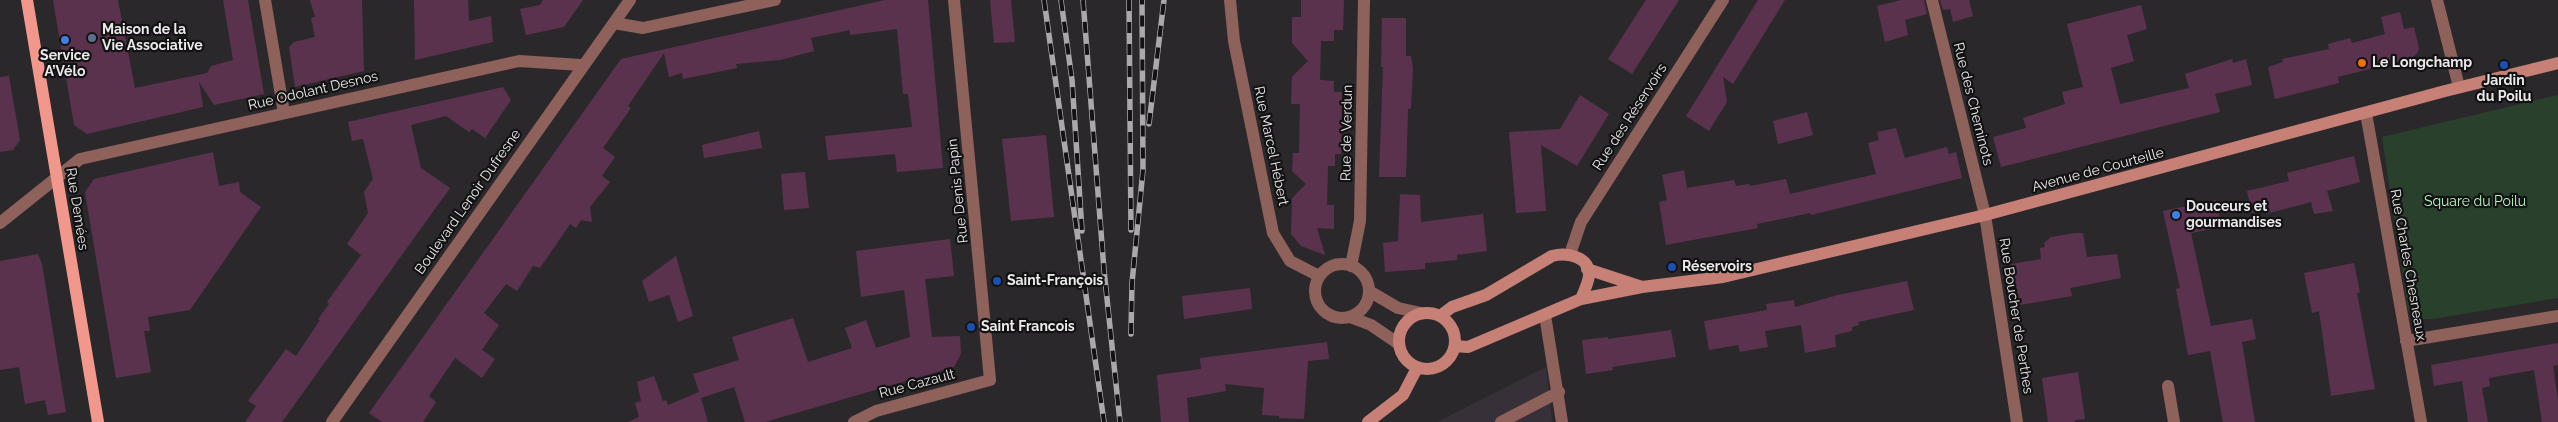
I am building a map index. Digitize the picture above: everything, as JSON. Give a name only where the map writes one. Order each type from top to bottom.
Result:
[{"type":"main road","name":"Rue Demées","points":[[27,0],[98,422]]},
{"type":"street","points":[[264,0],[284,113]]},
{"type":"street","name":"Boulevard Lenoir Dufresne","points":[[332,422],[582,65],[630,0]]},
{"type":"street","points":[[614,23],[643,28],[775,0]]},
{"type":"street","name":"Rue Denis Papin","points":[[954,0],[990,380]]},
{"type":"street","name":"Rue Marcel Hébert","points":[[1230,0],[1234,41],[1274,233],[1290,261],[1319,276]]},
{"type":"street","name":"Rue de Verdun","points":[[1351,266],[1360,221],[1364,0]]},
{"type":"street","name":"Rue des Réservoirs","points":[[1570,254],[1581,222],[1723,0]]},
{"type":"street","name":"Rue des Cheminots","points":[[1932,0],[1985,216]]},
{"type":"street","points":[[2437,0],[2459,88]]},
{"type":"street","name":"Rue Odolant Desnos","points":[[0,223],[80,159],[519,61],[582,65]]},
{"type":"street","name":"Avenue de Courteille","points":[[1455,346],[1468,347],[1581,299],[1642,288],[1723,277],[1985,216],[2558,63]]},
{"type":"street","name":"Rue Charles Chesneaux","points":[[2366,113],[2420,422]]},
{"type":"street","name":"Rue Boucher de Perthes","points":[[1985,216],[2017,422]]},
{"type":"street","points":[[1440,316],[1452,307],[1486,295],[1552,256],[1561,253],[1570,254]]},
{"type":"street","name":"Avenue de Courteille","points":[[1570,254],[1584,262],[1588,269],[1642,288]]},
{"type":"street","points":[[1350,317],[1362,310],[1368,298],[1369,290],[1364,276],[1351,266],[1333,266],[1319,276],[1315,293],[1321,308],[1334,317],[1350,317],[1371,325],[1398,344]]},
{"type":"street","points":[[1581,299],[1589,275],[1588,269]]},
{"type":"street","points":[[1369,290],[1398,308],[1440,316],[1450,325],[1454,333],[1455,346],[1450,359],[1435,369],[1417,368],[1403,358],[1398,344],[1400,332],[1404,324],[1410,318],[1421,313]]},
{"type":"street","points":[[1545,315],[1559,392],[1562,422]]},
{"type":"street","points":[[2406,342],[2558,316]]},
{"type":"street","points":[[1368,422],[1404,395],[1417,368]]},
{"type":"street","name":"Rue Cazault","points":[[854,422],[876,411],[990,380]]},
{"type":"street","points":[[2168,386],[2174,422]]},
{"type":"street","points":[[1501,422],[1559,392]]},
{"type":"shaded area","points":[[1546,367],[1552,422],[1437,422]]},
{"type":"green space","name":"Square du Poilu","points":[[2558,95],[2558,298],[2433,319],[2418,319],[2408,310],[2382,137]]},
{"type":"building","name":"Maison de la Vie Associative","points":[[53,0],[118,0],[135,88],[207,73],[211,66],[233,60],[223,0],[248,0],[264,94],[214,105],[199,82],[203,107],[87,134],[74,125]]},
{"type":"building","points":[[310,0],[362,0],[364,71],[295,87],[289,47],[294,42],[315,37],[311,18],[315,17]]},
{"type":"building","points":[[414,0],[468,0],[469,21],[491,16],[493,42],[415,60]]},
{"type":"building","points":[[543,0],[583,0],[564,27],[526,35],[520,9],[540,5]]},
{"type":"building","points":[[885,0],[928,0],[943,168],[897,172],[895,154],[828,160],[825,136],[912,127],[908,94],[903,94],[897,29],[850,35],[850,30],[811,38],[814,51],[780,60],[736,64],[737,68],[683,79],[682,73],[669,77],[664,53],[628,106],[631,108],[603,148],[615,157],[602,176],[610,182],[590,207],[592,222],[581,220],[576,228],[570,224],[540,268],[533,266],[517,291],[506,284],[484,313],[499,325],[482,350],[495,359],[482,378],[455,358],[429,396],[436,402],[423,422],[382,422],[369,413],[621,59]]},
{"type":"building","points":[[990,0],[1011,0],[1015,42],[994,43]]},
{"type":"building","points":[[1301,0],[1344,0],[1343,30],[1334,30],[1334,41],[1321,41],[1320,80],[1334,81],[1334,92],[1342,92],[1341,154],[1335,154],[1335,166],[1328,166],[1327,205],[1334,205],[1334,229],[1317,228],[1325,255],[1301,246],[1291,234],[1292,198],[1306,184],[1292,171],[1293,153],[1299,153],[1300,104],[1291,104],[1292,77],[1308,61],[1292,43],[1292,17],[1301,17]]},
{"type":"building","points":[[1646,0],[1679,0],[1632,74],[1608,59]]},
{"type":"building","points":[[1758,0],[1785,0],[1733,84],[1723,77],[1727,102],[1709,131],[1686,116]]},
{"type":"building","points":[[1901,0],[1924,0],[1927,14],[1905,20],[1908,35],[1885,42],[1877,6]]},
{"type":"building","points":[[1940,0],[1969,0],[1973,16],[1953,22],[1950,9],[1943,10]]},
{"type":"building","points":[[2141,5],[2147,29],[2127,35],[2134,61],[2111,68],[2120,104],[2189,88],[2185,74],[2232,59],[2233,63],[2246,59],[2252,85],[2215,94],[2220,112],[2001,167],[1993,137],[2026,128],[2023,118],[2065,104],[2062,92],[2083,87],[2067,24]]},
{"type":"building","points":[[2400,12],[2404,29],[2414,27],[2419,48],[2412,58],[2338,77],[2339,83],[2275,99],[2268,67],[2283,62],[2282,59],[2329,49],[2328,44],[2350,38],[2352,43],[2385,34],[2381,17]]},
{"type":"building","points":[[1382,18],[1406,18],[1406,56],[1411,56],[1413,68],[1411,108],[1408,109],[1406,177],[1379,177],[1383,67],[1381,67]]},
{"type":"building","points":[[9,76],[20,140],[13,150],[0,152],[0,77]]},
{"type":"building","points":[[503,87],[511,100],[485,138],[472,129],[469,132],[446,116],[411,125],[421,168],[450,188],[282,422],[245,422],[256,406],[248,401],[286,349],[296,356],[320,320],[318,319],[329,304],[327,302],[361,255],[347,244],[368,213],[364,192],[373,179],[363,139],[352,141],[348,122]]},
{"type":"building","points":[[1580,95],[1609,114],[1577,166],[1541,145],[1546,211],[1516,213],[1509,132],[1560,129]]},
{"type":"building","points":[[1807,112],[1813,135],[1778,144],[1773,121]]},
{"type":"building","points":[[1896,128],[1905,158],[1947,147],[1949,154],[1956,152],[1962,178],[1811,215],[1810,213],[1757,224],[1758,228],[1666,245],[1659,202],[1667,200],[1662,175],[1684,170],[1687,188],[1734,180],[1736,186],[1749,184],[1750,186],[1786,179],[1790,194],[1876,174],[1868,143],[1879,140],[1877,132]]},
{"type":"building","points":[[759,131],[762,148],[704,158],[702,145]]},
{"type":"building","points":[[1046,135],[1054,217],[1011,221],[1002,139]]},
{"type":"building","points":[[213,152],[219,186],[239,182],[240,192],[261,207],[190,310],[148,317],[150,331],[144,331],[151,372],[116,378],[85,192],[94,179]]},
{"type":"building","points":[[2354,156],[2360,182],[2327,191],[2333,211],[2314,214],[2311,202],[2266,214],[2265,210],[2252,213],[2247,191],[2289,181],[2287,173]]},
{"type":"building","points":[[805,172],[809,208],[784,210],[781,174]]},
{"type":"building","points":[[1400,194],[1420,195],[1421,222],[1483,214],[1487,251],[1457,255],[1457,260],[1425,263],[1425,269],[1385,272],[1383,243],[1398,241]]},
{"type":"building","points":[[2216,200],[2222,227],[2191,233],[2211,326],[2252,319],[2256,339],[2242,342],[2255,422],[2223,422],[2210,351],[2188,355],[2176,289],[2180,288],[2163,211]]},
{"type":"building","points":[[2083,233],[2087,257],[2117,254],[2121,278],[2070,288],[2072,296],[2020,305],[2011,264],[2041,259],[2040,248],[2045,247],[2044,243],[2051,237]]},
{"type":"building","points":[[950,239],[954,276],[925,279],[932,337],[960,336],[961,354],[954,367],[765,422],[745,422],[734,387],[701,398],[708,422],[628,422],[639,417],[635,403],[641,401],[637,382],[654,376],[663,401],[666,400],[668,405],[699,392],[693,374],[739,360],[732,337],[793,318],[808,362],[852,348],[845,328],[866,320],[876,348],[910,337],[904,290],[861,297],[856,251]]},
{"type":"building","points":[[38,254],[42,264],[66,412],[48,415],[45,400],[25,404],[19,367],[0,370],[0,261]]},
{"type":"building","points":[[676,256],[693,316],[678,322],[669,295],[649,302],[642,281]]},
{"type":"building","points":[[2354,263],[2360,292],[2357,293],[2375,389],[2331,396],[2319,311],[2312,313],[2304,273]]},
{"type":"building","points":[[1907,281],[1914,310],[1858,322],[1859,325],[1852,327],[1852,331],[1835,335],[1836,347],[1805,353],[1801,325],[1765,331],[1768,347],[1740,352],[1738,345],[1709,350],[1704,321],[1767,310],[1766,304],[1794,300],[1795,307],[1838,295]]},
{"type":"building","points":[[1250,288],[1252,309],[1184,319],[1182,296]]},
{"type":"building","points":[[1671,330],[1676,357],[1612,367],[1613,370],[1586,374],[1582,340],[1608,337],[1608,339]]},
{"type":"building","points":[[1327,342],[1329,359],[1308,361],[1304,419],[1262,415],[1264,388],[1225,384],[1226,391],[1187,398],[1189,422],[1161,422],[1157,375],[1201,369],[1200,358]]},
{"type":"building","points":[[2558,343],[2558,365],[2553,366],[2558,400],[2558,422],[2542,422],[2534,370],[2489,378],[2490,386],[2482,388],[2488,422],[2468,422],[2462,381],[2434,386],[2431,365]]},
{"type":"building","points":[[2078,372],[2085,419],[2075,420],[2075,422],[2048,422],[2042,378]]},
{"type":"railway","points":[[1044,0],[1104,422]]},
{"type":"railway","points":[[1061,0],[1072,80],[1082,231]]},
{"type":"railway","points":[[1083,0],[1104,270],[1120,422]]},
{"type":"railway","points":[[1129,0],[1131,230]]},
{"type":"railway","points":[[1131,334],[1132,283],[1143,170],[1142,0]]},
{"type":"railway","points":[[1149,124],[1164,0]]},
{"type":"place","name":"Maison de la Vie Associative","points":[[92,38]]},
{"type":"place","name":"Service A’Vélo","points":[[65,40]]},
{"type":"place","name":"Le Longchamp","points":[[2362,63]]},
{"type":"place","name":"Jardin du Poilu","points":[[2504,65]]},
{"type":"place","name":"Douceurs et gourmandises","points":[[2176,215]]},
{"type":"place","name":"Réservoirs","points":[[1672,267]]},
{"type":"place","name":"Saint-François","points":[[997,281]]},
{"type":"place","name":"Saint Francois","points":[[971,327]]}]
